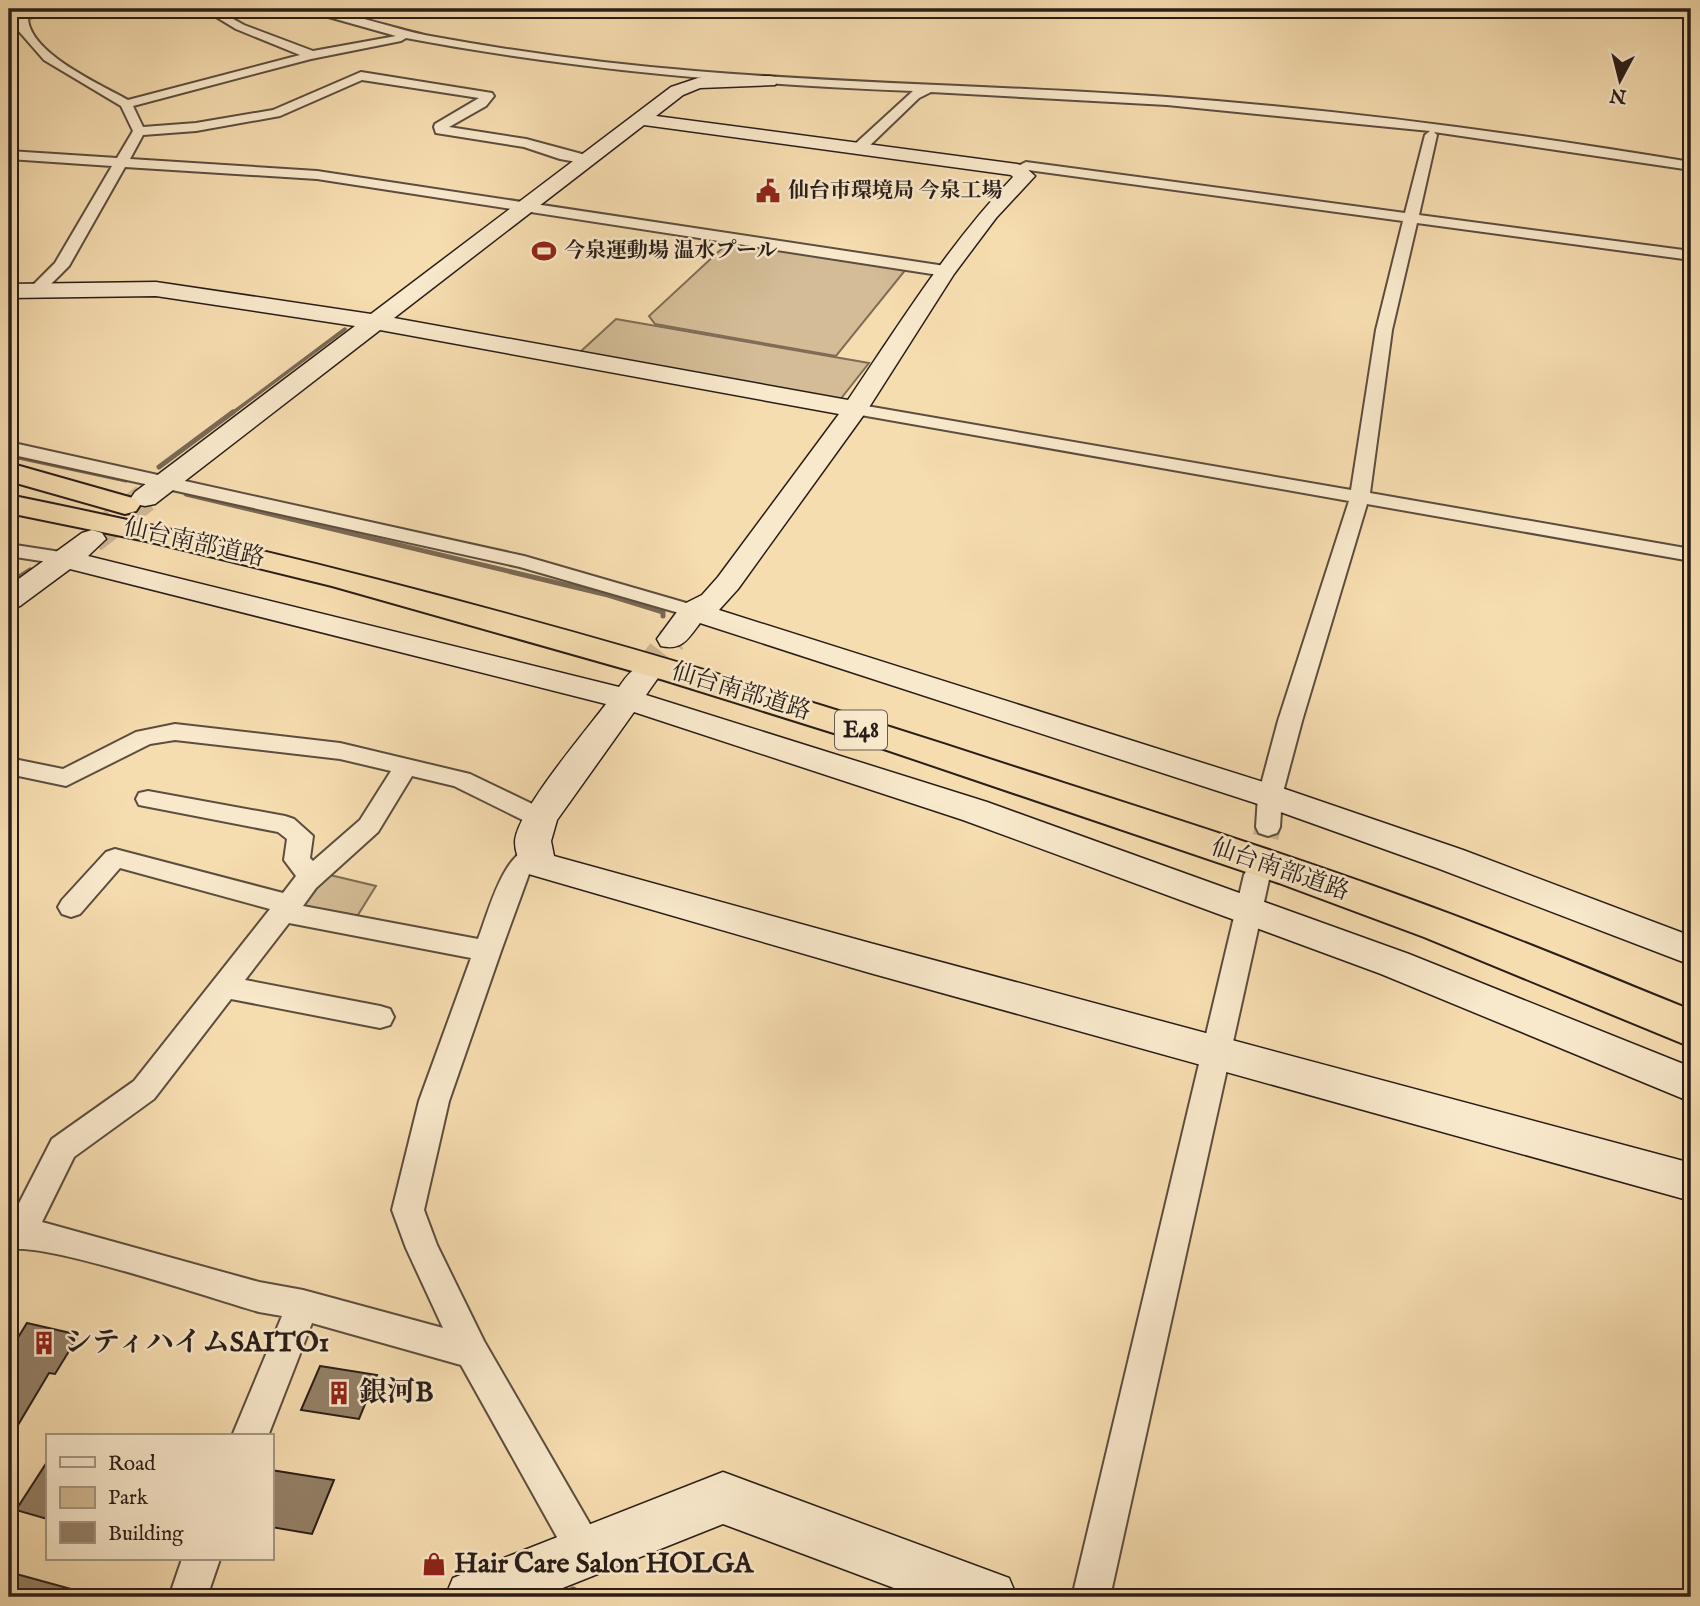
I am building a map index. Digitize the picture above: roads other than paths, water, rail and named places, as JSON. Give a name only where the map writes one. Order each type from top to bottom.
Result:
[{"type":"highway","points":[[9,472],[159,509]]},
{"type":"highway","name":"仙台南部道路","points":[[9,489],[159,509],[514,606],[933,729],[1392,884],[1549,942],[1691,1001]]},
{"type":"highway","name":"仙台南部道路","points":[[9,504],[151,533],[341,578],[676,672],[1090,804],[1440,926],[1691,1028]]},
{"type":"highway","points":[[9,519],[341,578]]},
{"type":"street","points":[[9,16],[68,9]]},
{"type":"street","points":[[208,9],[240,27],[367,75],[488,96],[482,103],[440,127],[441,130],[526,143],[565,156],[585,159]]},
{"type":"street","points":[[305,9],[352,22],[472,47]]},
{"type":"street","points":[[23,13],[23,29],[48,58],[126,104],[139,131]]},
{"type":"street","points":[[126,104],[312,55],[397,38],[618,67],[769,80],[926,90],[1094,96],[1295,112],[1481,133],[1691,166]]},
{"type":"street","points":[[139,131],[197,127],[276,113],[367,75]]},
{"type":"street","points":[[159,509],[166,482],[526,208],[585,159],[686,86],[716,81],[769,80]]},
{"type":"street","points":[[859,148],[915,95],[926,90]]},
{"type":"street","points":[[641,119],[1017,170],[1025,176],[989,214],[945,271],[855,409],[728,583],[713,601],[693,611],[672,639]]},
{"type":"street","points":[[36,290],[61,266],[139,131]]},
{"type":"street","points":[[1269,812],[1290,721],[1360,497],[1384,330],[1431,135]]},
{"type":"street","points":[[9,155],[123,160],[317,176],[945,271]]},
{"type":"street","points":[[1017,170],[1026,166],[1691,256]]},
{"type":"street","points":[[9,290],[156,289],[376,322],[1691,555]]},
{"type":"street","points":[[9,448],[524,562],[693,611],[1269,812],[1475,869],[1691,951]]},
{"type":"street","points":[[9,600],[93,539]]},
{"type":"street","points":[[9,550],[66,559],[635,687],[975,811],[1254,893],[1395,964],[1691,1085]]},
{"type":"street","points":[[585,1551],[472,1352],[422,1248],[408,1210],[434,1101],[518,869],[635,687]]},
{"type":"street","points":[[9,766],[66,779],[144,737],[175,732],[340,751],[461,780],[538,836]]},
{"type":"street","points":[[10,1234],[23,1227],[62,1148],[144,1090],[312,877],[369,826],[406,767]]},
{"type":"street","points":[[148,799],[285,825],[300,836],[298,860],[312,877]]},
{"type":"street","points":[[538,836],[538,864],[613,887],[1691,1182]]},
{"type":"street","points":[[71,907],[115,858],[287,909],[487,951]]},
{"type":"street","points":[[1091,1597],[1254,893]]},
{"type":"street","points":[[225,987],[380,1017]]},
{"type":"street","points":[[10,1234],[54,1238],[259,1297],[303,1305],[472,1352]]},
{"type":"street","points":[[251,1434],[303,1305]]},
{"type":"street","points":[[472,1597],[723,1498],[990,1597]]},
{"type":"street","points":[[188,1597],[201,1560]]},
{"type":"waterway","points":[[231,414],[345,329]]},
{"type":"waterway","points":[[159,467],[233,412]]},
{"type":"waterway","points":[[9,455],[126,480]]},
{"type":"waterway","points":[[186,494],[608,595],[663,612],[663,616]]},
{"type":"waterway","points":[[9,575],[19,577],[30,570]]},
{"type":"waterway","points":[[573,1591],[573,1597]]},
{"type":"tunnel","points":[[92,539],[145,498]]},
{"type":"tunnel","points":[[644,675],[672,639]]},
{"type":"tunnel","points":[[1257,875],[1268,827]]},
{"type":"place","name":"仙台市環境局 今泉工場","points":[[768,191]]},
{"type":"place","name":"今泉運動場 温水プール","points":[[544,251]]},
{"type":"place","name":"シティハイムSAITO1","points":[[44,1343]]},
{"type":"place","name":"銀河B","points":[[339,1393]]},
{"type":"place","name":"Hair Care Salon HOLGA","points":[[434,1564]]}]
